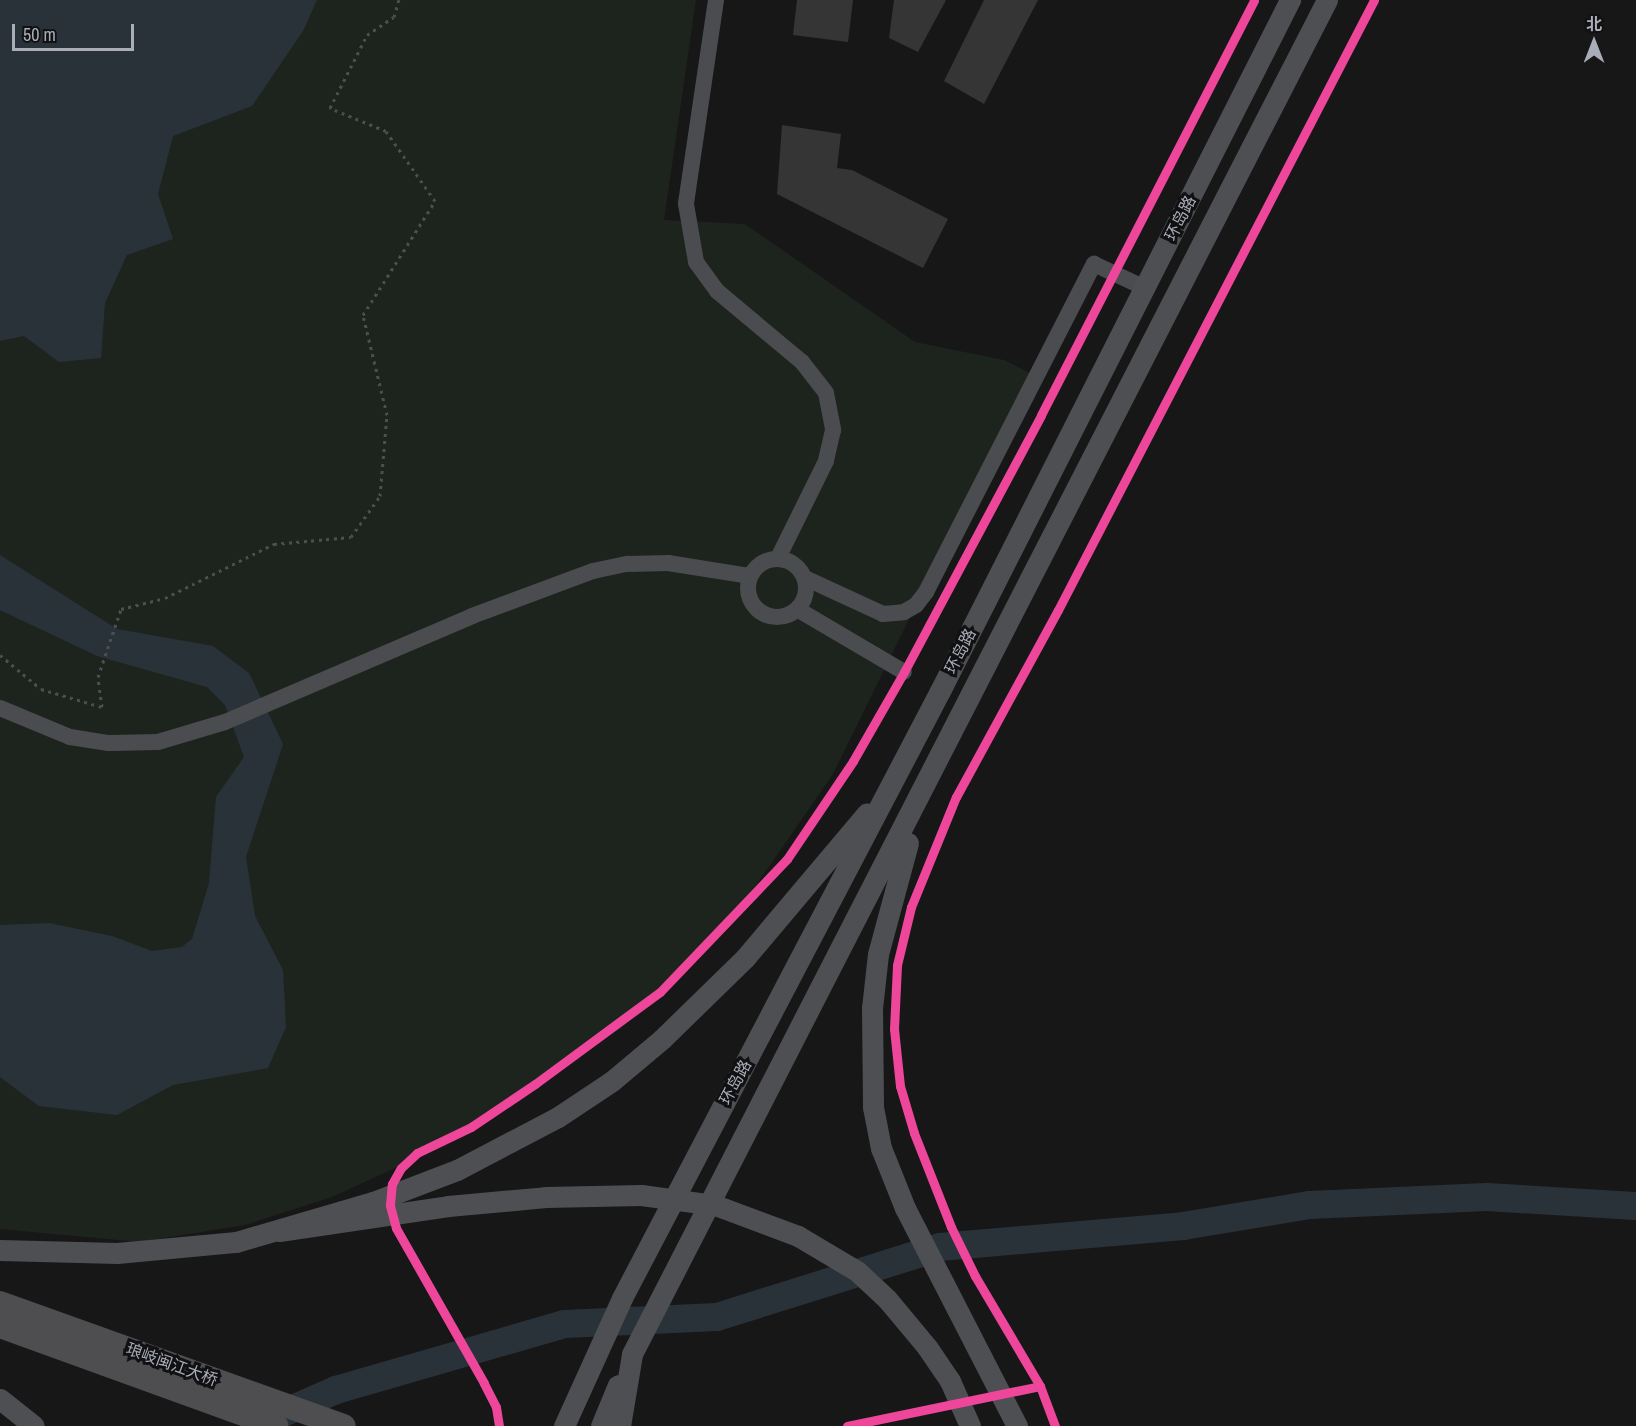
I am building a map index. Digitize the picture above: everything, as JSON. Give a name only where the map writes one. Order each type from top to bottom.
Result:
[{"type":"highway","name":"琅岐闽江大桥","points":[[0,1303],[344,1426]]},
{"type":"highway","name":"琅岐闽江大桥","points":[[0,1326],[277,1426]]},
{"type":"main road","name":"环岛路","points":[[564,1426],[622,1298],[895,777],[1290,0]]},
{"type":"main road","name":"环岛路","points":[[633,1354],[666,1296],[1327,0]]},
{"type":"main road","points":[[279,1232],[436,1178],[558,1118],[612,1081],[707,998],[788,911],[895,777]]},
{"type":"main road","points":[[924,790],[878,954],[871,1060],[873,1107],[881,1148],[904,1208],[1017,1426]]},
{"type":"main road","points":[[0,1250],[76,1255],[145,1252],[236,1242],[279,1232],[448,1206],[546,1197],[641,1195],[716,1205],[798,1236],[857,1272],[902,1315],[927,1347],[950,1381],[970,1426]]},
{"type":"main road","points":[[601,1426],[633,1354]]},
{"type":"main road","points":[[620,1426],[633,1354]]},
{"type":"main road","points":[[0,1400],[34,1426]]},
{"type":"street","points":[[716,0],[686,204],[696,262],[717,291],[802,362],[826,393],[833,430],[826,461],[778,558]]},
{"type":"street","points":[[805,578],[806,595],[797,609],[782,617],[757,610],[748,594],[749,576],[761,563],[778,558],[794,564],[805,578],[884,614],[904,612],[916,605],[926,592],[1094,264],[1145,288]]},
{"type":"street","points":[[0,708],[52,732],[109,743],[179,738],[271,703],[472,616],[593,570],[627,564],[668,563],[749,576]]},
{"type":"street","points":[[797,609],[904,672]]},
{"type":"path","points":[[0,656],[40,689],[102,707],[98,677],[121,609],[165,598],[274,544],[351,537],[380,496],[387,415],[363,315],[435,201],[386,131],[330,108],[367,35],[394,17],[399,0]]},
{"type":"shaded area","points":[[0,0],[696,0],[664,220],[745,224],[915,342],[1004,360],[1030,373],[833,774],[755,887],[700,952],[660,992],[621,1028],[440,1145],[393,1169],[332,1197],[245,1225],[139,1242],[0,1229]]},
{"type":"shaded area","points":[[0,0],[317,0],[303,31],[252,106],[173,136],[158,194],[173,239],[127,255],[105,303],[101,358],[59,362],[24,336],[0,341]]},
{"type":"shaded area","points":[[0,555],[117,629],[213,646],[249,673],[283,744],[246,857],[255,916],[283,970],[286,1027],[268,1068],[173,1085],[117,1115],[39,1106],[0,1077],[0,925],[49,923],[112,936],[152,951],[182,947],[192,939],[209,883],[216,797],[244,757],[225,705],[207,687],[97,656],[0,610]]},
{"type":"building","points":[[797,0],[853,0],[848,42],[793,35]]},
{"type":"building","points":[[894,0],[946,0],[918,52],[889,38]]},
{"type":"building","points":[[984,0],[1038,0],[984,104],[944,81]]},
{"type":"building","points":[[782,125],[841,134],[837,168],[852,170],[948,219],[923,268],[777,194]]},
{"type":"waterway","points":[[274,1417],[336,1390],[564,1324],[717,1317],[940,1247],[1183,1226],[1310,1205],[1487,1197],[1636,1206]]},
{"type":"cycle path","points":[[499,1426],[496,1407],[484,1383],[396,1228],[390,1205],[392,1184],[401,1168],[417,1153],[471,1127],[535,1084],[660,992],[787,859],[853,761],[904,672],[1041,415],[1254,0]]},
{"type":"cycle path","points":[[1055,1426],[1040,1386],[975,1276],[951,1227],[914,1133],[900,1086],[894,1029],[897,965],[911,907],[956,797],[1058,610],[1374,0]]},
{"type":"cycle path","points":[[847,1426],[1040,1386]]}]
